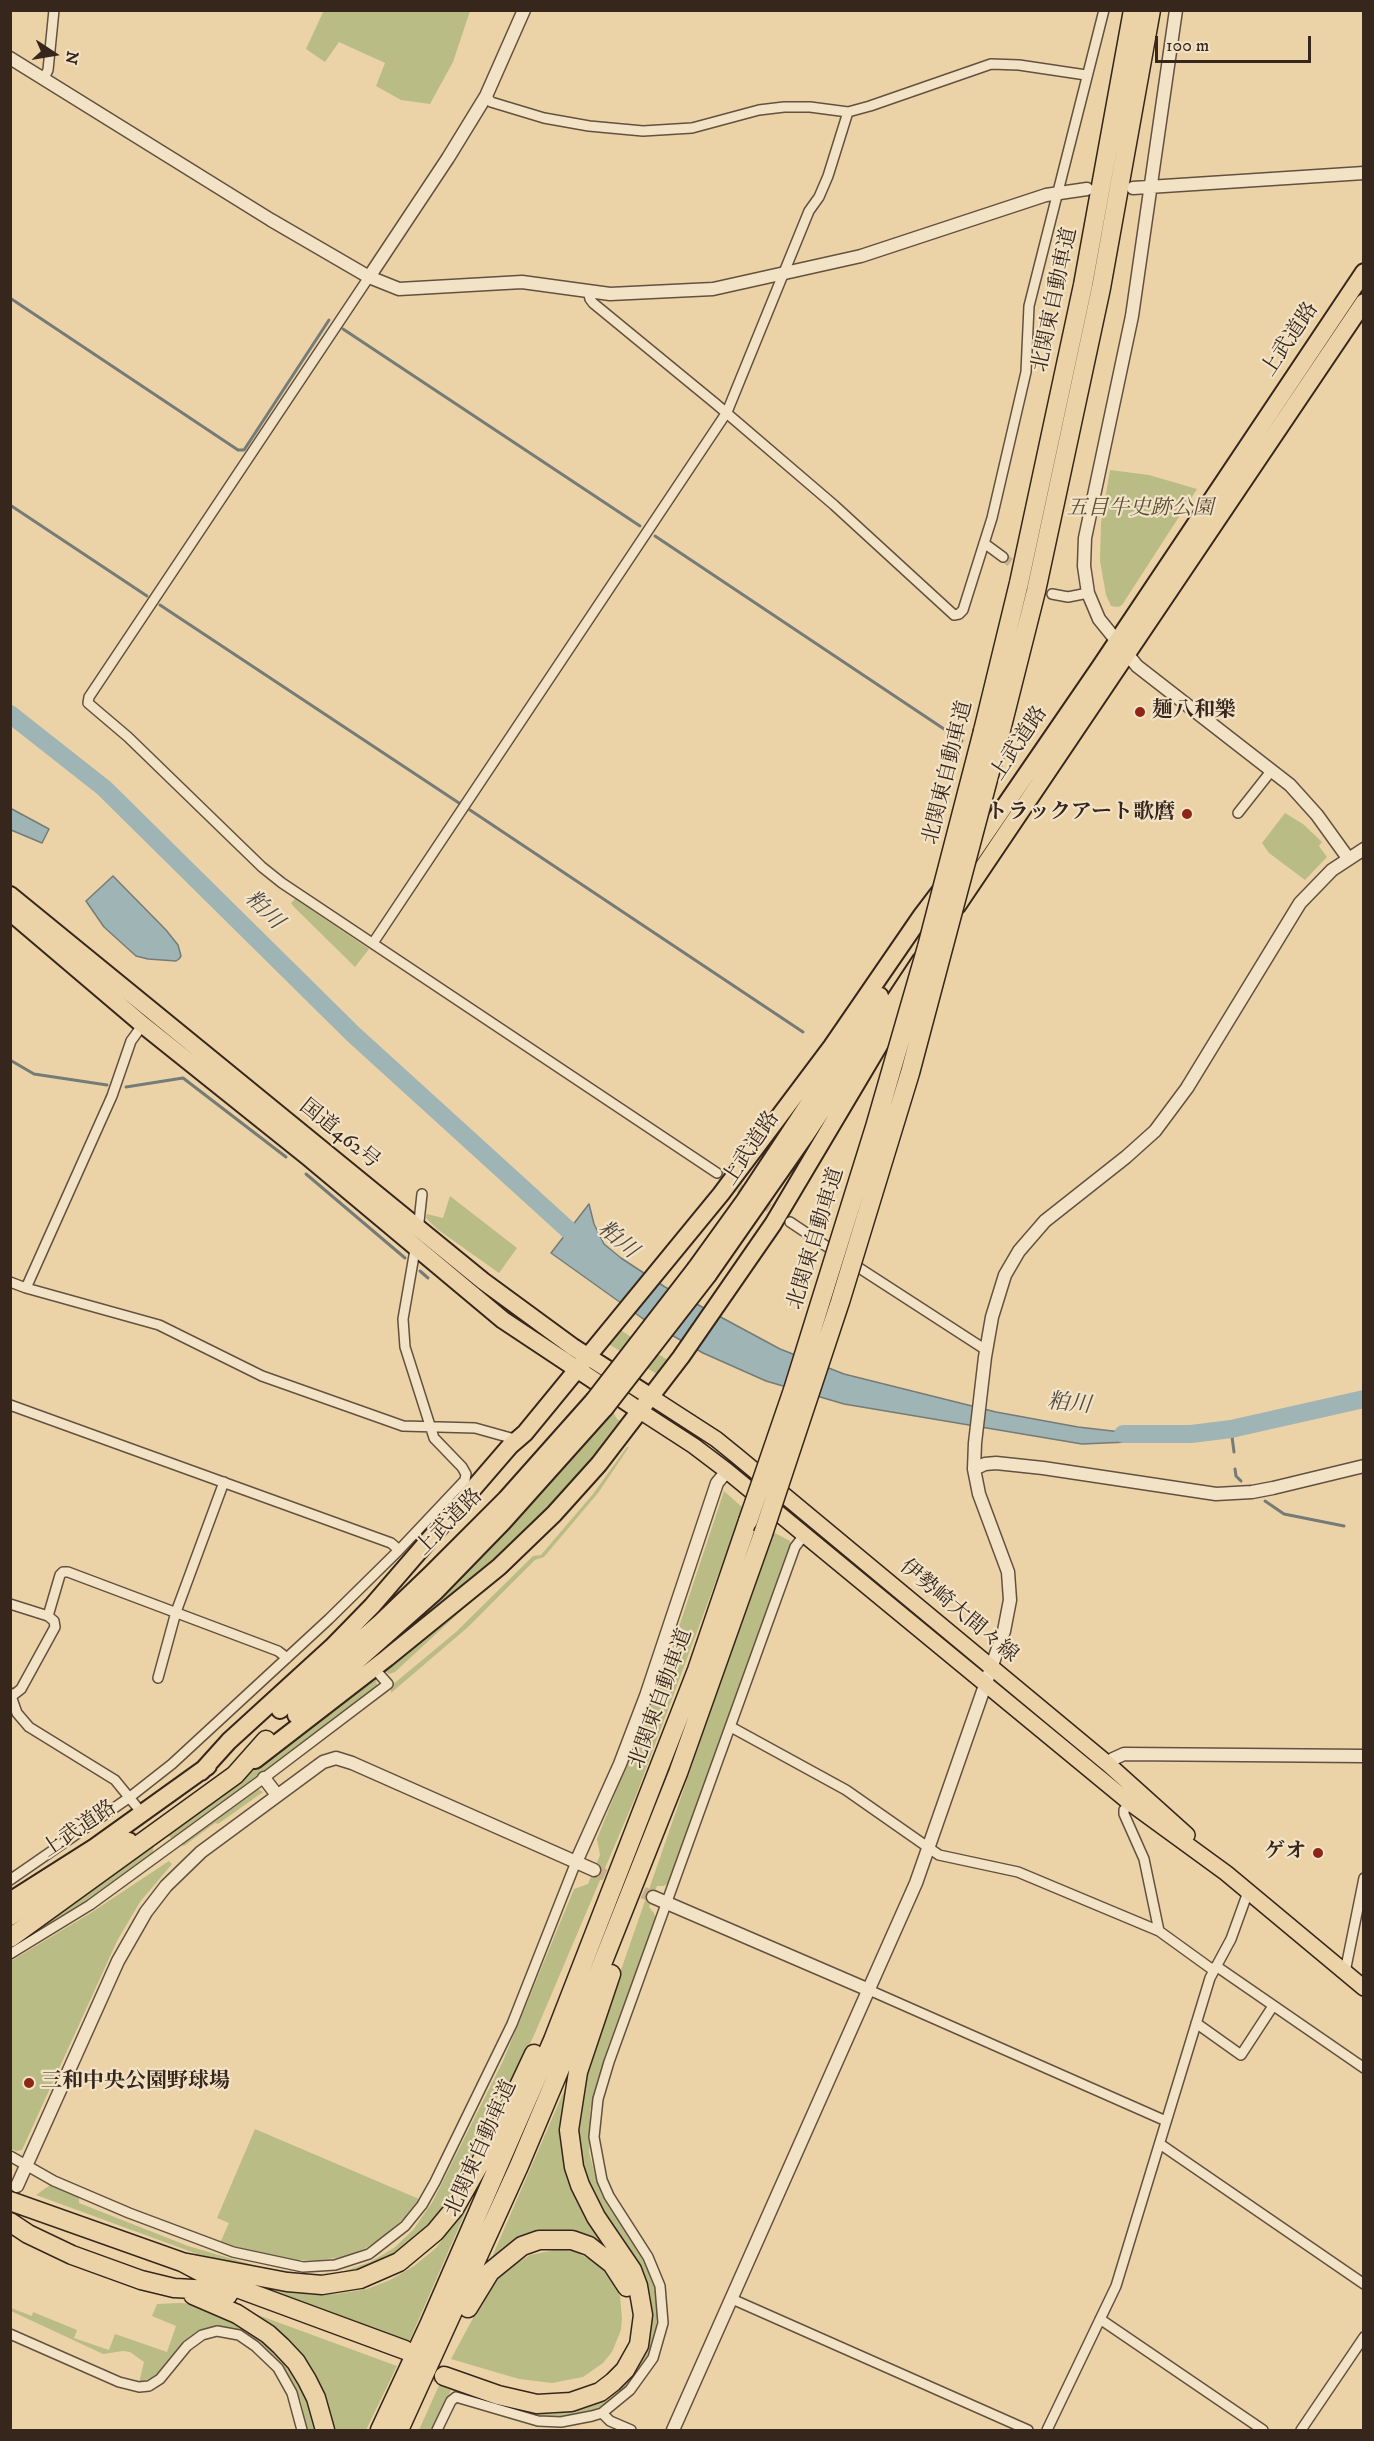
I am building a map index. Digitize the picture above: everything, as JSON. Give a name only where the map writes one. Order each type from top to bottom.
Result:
[{"type":"highway","name":"北関東自動車道","points":[[399,2430],[524,2155],[678,1773],[763,1534],[840,1302],[910,1073],[992,732],[1019,583],[1083,285],[1133,10]]},
{"type":"highway","name":"北関東自動車道","points":[[380,2430],[429,2325],[553,2040],[609,1899],[697,1670],[793,1390],[872,1138],[930,936],[1036,591],[1101,288],[1151,10]]},
{"type":"highway","name":"上武道路","points":[[702,1272],[745,1200],[807,1109],[976,847],[1364,272]]},
{"type":"highway","name":"上武道路","points":[[10,1917],[116,1850],[267,1740],[435,1592],[503,1522],[600,1404],[805,1136],[946,922],[1364,302]]},
{"type":"highway","points":[[201,1772],[230,1741],[316,1662],[372,1606],[577,1371],[674,1253],[832,1046],[922,915],[976,847]]},
{"type":"highway","name":"国道462号","points":[[10,894],[148,1019],[503,1320],[640,1411]]},
{"type":"highway","name":"国道462号","points":[[10,912],[512,1303],[588,1357],[651,1397]]},
{"type":"highway","points":[[10,1938],[235,1775],[387,1658],[499,1567],[577,1489],[681,1357],[773,1224],[925,970],[946,922]]},
{"type":"highway","name":"上武道路","points":[[10,1901],[104,1841],[201,1772],[308,1687],[381,1622],[600,1404]]},
{"type":"highway","points":[[191,1797],[235,1775],[267,1740]]},
{"type":"highway","points":[[407,2430],[477,2289],[490,2272],[522,2246],[539,2240],[572,2240],[589,2246],[612,2264],[628,2291],[632,2325],[628,2343],[611,2369],[598,2381],[583,2388],[553,2394],[502,2385],[446,2371],[498,2395],[537,2403],[571,2402],[600,2392],[613,2382],[625,2370],[639,2344],[643,2315],[638,2286],[632,2270],[597,2217],[580,2185],[572,2157],[570,2122],[582,2057],[678,1773]]},
{"type":"highway","points":[[182,2262],[287,2282],[322,2285],[360,2279],[399,2262],[417,2248],[435,2232],[454,2209],[480,2166],[522,2081],[573,1967],[609,1899]]},
{"type":"highway","points":[[16,2197],[182,2262],[218,2281],[403,2355],[213,2290],[174,2288]]},
{"type":"highway","points":[[10,2222],[28,2234]]},
{"type":"highway","points":[[10,2228],[99,2265],[141,2280],[174,2288],[237,2314],[268,2334],[296,2362],[316,2398],[325,2430]]},
{"type":"main road","name":"伊勢崎大間々線","points":[[651,1397],[723,1445],[992,1667],[1108,1764],[1205,1851],[1226,1873]]},
{"type":"main road","name":"伊勢崎大間々線","points":[[640,1411],[694,1446],[727,1471],[1130,1803],[1226,1873],[1364,1988]]},
{"type":"street","points":[[44,78],[48,70],[54,10]]},
{"type":"street","points":[[524,10],[486,96],[448,158],[89,697],[88,703],[128,737],[262,867],[373,944],[717,1173]]},
{"type":"street","points":[[588,291],[592,303],[726,412],[834,505],[954,615],[963,610],[984,543],[1026,372],[1027,316],[1104,10]]},
{"type":"street","points":[[1176,10],[1132,316],[1085,538],[1084,566],[1088,593],[1099,619],[1127,654],[1146,673],[1272,770],[1317,815],[1348,858]]},
{"type":"street","points":[[10,58],[271,220],[369,277],[399,290],[522,282],[610,294],[691,291],[730,286],[894,247],[1058,193],[1087,189]]},
{"type":"street","points":[[486,96],[491,102],[544,118],[589,126],[643,131],[692,128],[759,110],[784,107],[810,107],[848,112],[991,64],[1019,65],[1086,75]]},
{"type":"street","points":[[373,944],[726,412],[809,211],[819,197],[828,176],[848,112]]},
{"type":"street","points":[[1133,188],[1364,173]]},
{"type":"street","points":[[984,543],[1003,557]]},
{"type":"street","points":[[1052,594],[1068,597],[1088,593]]},
{"type":"street","points":[[1238,813],[1272,770]]},
{"type":"street","points":[[673,2430],[870,1990],[929,1848],[1007,1620],[1010,1582],[1006,1564],[979,1494],[974,1470],[985,1355],[997,1298],[1005,1275],[1019,1251],[1045,1221],[1155,1131],[1187,1088],[1300,903],[1316,884],[1348,858],[1364,849]]},
{"type":"street","points":[[26,1288],[112,1096],[131,1041],[148,1019]]},
{"type":"street","points":[[10,1880],[130,1797],[172,1764],[329,1619],[399,1550],[466,1477],[460,1464],[437,1443],[405,1347],[403,1328],[405,1302],[416,1248],[422,1194]]},
{"type":"street","points":[[790,1222],[974,1344],[985,1355]]},
{"type":"street","points":[[10,1282],[159,1325],[262,1376],[403,1426],[475,1428],[518,1440]]},
{"type":"street","points":[[10,1405],[391,1543],[399,1550]]},
{"type":"street","points":[[974,1470],[985,1464],[996,1463],[1216,1494],[1252,1492],[1364,1466]]},
{"type":"street","points":[[10,2156],[54,2181],[198,2241],[272,2262],[303,2267],[322,2267],[349,2262],[369,2254],[405,2226],[422,2205],[435,2182],[512,2024],[576,1862],[620,1764],[646,1696],[717,1483],[727,1471]]},
{"type":"street","points":[[158,1678],[176,1612],[224,1482]]},
{"type":"street","points":[[437,2430],[451,2401],[456,2397],[538,2421],[571,2421],[602,2413],[630,2390],[647,2369],[658,2346],[663,2323],[662,2298],[655,2272],[602,2180],[594,2137],[595,2118],[603,2082],[795,1547],[805,1534]]},
{"type":"street","points":[[48,1616],[60,1575],[63,1572],[278,1651],[287,1658]]},
{"type":"street","points":[[10,1604],[48,1616],[55,1624],[54,1632],[21,1689],[11,1694],[17,1713],[28,1727],[115,1780],[137,1807]]},
{"type":"street","points":[[329,1619],[337,1628]]},
{"type":"street","points":[[10,1954],[83,1910],[264,1778],[388,1684],[380,1675]]},
{"type":"street","points":[[731,1727],[838,1786],[929,1848],[949,1858],[1018,1872],[1159,1931],[1364,2067]]},
{"type":"street","points":[[1108,1764],[1124,1754],[1364,1756]]},
{"type":"street","points":[[16,2197],[26,2166],[118,1961],[143,1916],[166,1886],[201,1852],[330,1758],[342,1759],[594,1870]]},
{"type":"street","points":[[264,1778],[277,1795]]},
{"type":"street","points":[[1130,1803],[1124,1814],[1144,1859],[1159,1931]]},
{"type":"street","points":[[160,1838],[165,1850]]},
{"type":"street","points":[[1345,1972],[1364,1878]]},
{"type":"street","points":[[1047,2430],[1116,2286],[1214,1968],[1231,1939],[1248,1892]]},
{"type":"street","points":[[653,1897],[1166,2121]]},
{"type":"street","points":[[1196,2023],[1240,2055],[1274,2006]]},
{"type":"street","points":[[1160,2144],[1364,2284]]},
{"type":"street","points":[[732,2299],[1028,2430]]},
{"type":"street","points":[[1100,2319],[1263,2430]]},
{"type":"street","points":[[10,2334],[119,2382],[140,2387],[148,2386],[160,2379],[188,2346],[202,2335],[217,2331],[239,2335],[255,2346],[278,2368],[292,2393],[302,2430]]},
{"type":"street","points":[[1301,2430],[1364,2337]]},
{"type":"street","points":[[602,2413],[610,2421],[631,2430]]},
{"type":"green space","points":[[324,10],[470,11],[453,62],[430,104],[401,100],[376,86],[385,63],[339,42],[325,62],[306,49]]},
{"type":"green space","name":"五目牛史跡公園","points":[[1110,470],[1149,475],[1197,489],[1122,605],[1118,607],[1111,606],[1106,595],[1100,561],[1101,523]]},
{"type":"green space","points":[[1285,813],[1303,824],[1322,842],[1319,846],[1327,857],[1305,880],[1269,853],[1262,843]]},
{"type":"green space","points":[[295,899],[369,949],[355,967],[294,907],[291,903]]},
{"type":"green space","points":[[450,1196],[517,1248],[499,1273],[437,1229],[426,1218],[427,1214],[443,1218]]},
{"type":"green space","points":[[617,1328],[671,1362],[660,1376],[607,1343]]},
{"type":"green space","points":[[612,1410],[617,1419],[624,1423],[533,1530],[362,1669],[419,1618],[480,1557],[568,1463]]},
{"type":"green space","points":[[629,1447],[598,1493],[544,1557],[535,1560],[467,1628],[391,1693],[391,1686],[456,1632],[533,1556],[541,1555],[593,1494]]},
{"type":"green space","points":[[724,1491],[743,1508],[637,1793],[535,2033],[481,2147],[439,2216],[419,2238],[399,2252],[358,2272],[310,2278],[264,2271],[200,2255],[36,2195],[50,2185],[79,2197],[79,2203],[188,2246],[260,2267],[313,2275],[344,2271],[370,2262],[394,2248],[413,2230],[433,2201],[503,2061],[574,1889],[588,1884],[600,1855],[597,1839],[666,1666]]},
{"type":"green space","points":[[773,1532],[790,1541],[790,1546],[671,1881],[664,1886],[657,1886],[649,1907],[656,1920],[608,2047],[590,2110],[589,2152],[597,2183],[602,2196],[641,2256],[654,2286],[658,2303],[656,2330],[646,2361],[627,2387],[612,2401],[587,2413],[565,2417],[542,2416],[451,2390],[431,2430],[419,2430],[441,2381],[514,2407],[546,2414],[561,2413],[598,2403],[615,2391],[638,2367],[648,2345],[652,2313],[647,2283],[640,2267],[601,2208],[584,2172],[578,2123],[586,2074],[604,2019]]},
{"type":"green space","points":[[518,1558],[395,1672],[389,1674],[385,1671],[376,1679],[377,1685],[373,1690],[259,1778],[173,1839],[166,1834],[355,1691]]},
{"type":"green space","points":[[258,1789],[263,1792],[184,1846],[181,1845]]},
{"type":"green space","points":[[154,1842],[153,1852],[75,1909],[11,1950],[11,1947]]},
{"type":"green space","points":[[169,1861],[172,1864],[140,1902],[117,1941],[22,2150],[16,2151],[10,2148],[11,1961],[89,1914]]},
{"type":"green space","points":[[567,2084],[562,2148],[567,2174],[575,2194],[613,2252],[573,2231],[561,2230],[526,2235],[492,2257]]},
{"type":"green space","points":[[255,2129],[419,2199],[404,2218],[384,2236],[364,2249],[343,2257],[290,2260],[220,2243],[229,2223],[217,2218]]},
{"type":"green space","points":[[469,2204],[408,2344],[246,2283],[293,2293],[316,2295],[367,2289],[390,2280],[414,2266],[436,2248]]},
{"type":"green space","points":[[560,2249],[574,2251],[598,2264],[615,2285],[620,2296],[621,2330],[612,2352],[603,2363],[583,2377],[552,2383],[519,2379],[451,2359],[485,2296],[504,2271],[530,2255]]},
{"type":"green space","points":[[157,2304],[195,2304],[229,2319],[272,2349],[299,2384],[307,2399],[316,2430],[307,2430],[301,2401],[282,2364],[260,2344],[235,2329],[220,2327],[202,2330],[181,2346],[155,2376],[139,2383],[144,2362],[130,2352],[103,2354],[11,2311],[11,2308],[32,2316],[33,2312],[77,2330],[74,2338],[109,2350],[115,2334],[167,2352],[176,2326],[152,2316]]},
{"type":"green space","points":[[239,2308],[397,2366],[366,2430],[333,2430],[319,2386]]},
{"type":"shaded area","points":[[10,808],[49,829],[42,843],[11,830]]},
{"type":"shaded area","points":[[113,876],[178,945],[181,956],[179,959],[176,961],[136,956],[104,927],[86,901]]},
{"type":"shaded area","points":[[589,1204],[594,1224],[604,1244],[621,1258],[665,1287],[780,1349],[844,1374],[996,1412],[1078,1427],[1147,1435],[1128,1442],[1082,1444],[844,1404],[766,1381],[703,1353],[642,1318],[551,1253]]},
{"type":"waterway","points":[[10,298],[238,450],[244,450],[329,320]]},
{"type":"waterway","points":[[343,329],[640,526]]},
{"type":"waterway","points":[[10,505],[147,596]]},
{"type":"waterway","points":[[655,536],[962,741]]},
{"type":"waterway","points":[[160,605],[459,803]]},
{"type":"waterway","name":"粕川","points":[[10,714],[104,788],[353,1034],[585,1245]]},
{"type":"waterway","points":[[470,810],[803,1032]]},
{"type":"waterway","points":[[10,1060],[34,1074],[107,1085]]},
{"type":"waterway","points":[[126,1087],[183,1078],[286,1157]]},
{"type":"waterway","points":[[306,1174],[405,1258]]},
{"type":"waterway","points":[[420,1271],[428,1278]]},
{"type":"waterway","name":"粕川","points":[[1123,1434],[1191,1434],[1231,1429],[1364,1399]]},
{"type":"waterway","points":[[1231,1429],[1234,1452]]},
{"type":"waterway","points":[[1235,1469],[1236,1476],[1241,1481]]},
{"type":"waterway","points":[[1265,1501],[1284,1514],[1344,1526]]},
{"type":"tunnel","points":[[1003,557],[1022,571]]},
{"type":"tunnel","points":[[717,1173],[781,1216]]},
{"type":"tunnel","points":[[594,1870],[653,1897]]},
{"type":"tunnel","points":[[401,2359],[444,2376]]},
{"type":"place","name":"麺八和樂","points":[[1140,712]]},
{"type":"place","name":"トラックアート歌麿","points":[[1187,814]]},
{"type":"place","name":"ゲオ","points":[[1318,1853]]},
{"type":"place","name":"三和中央公園野球場","points":[[29,2083]]}]
